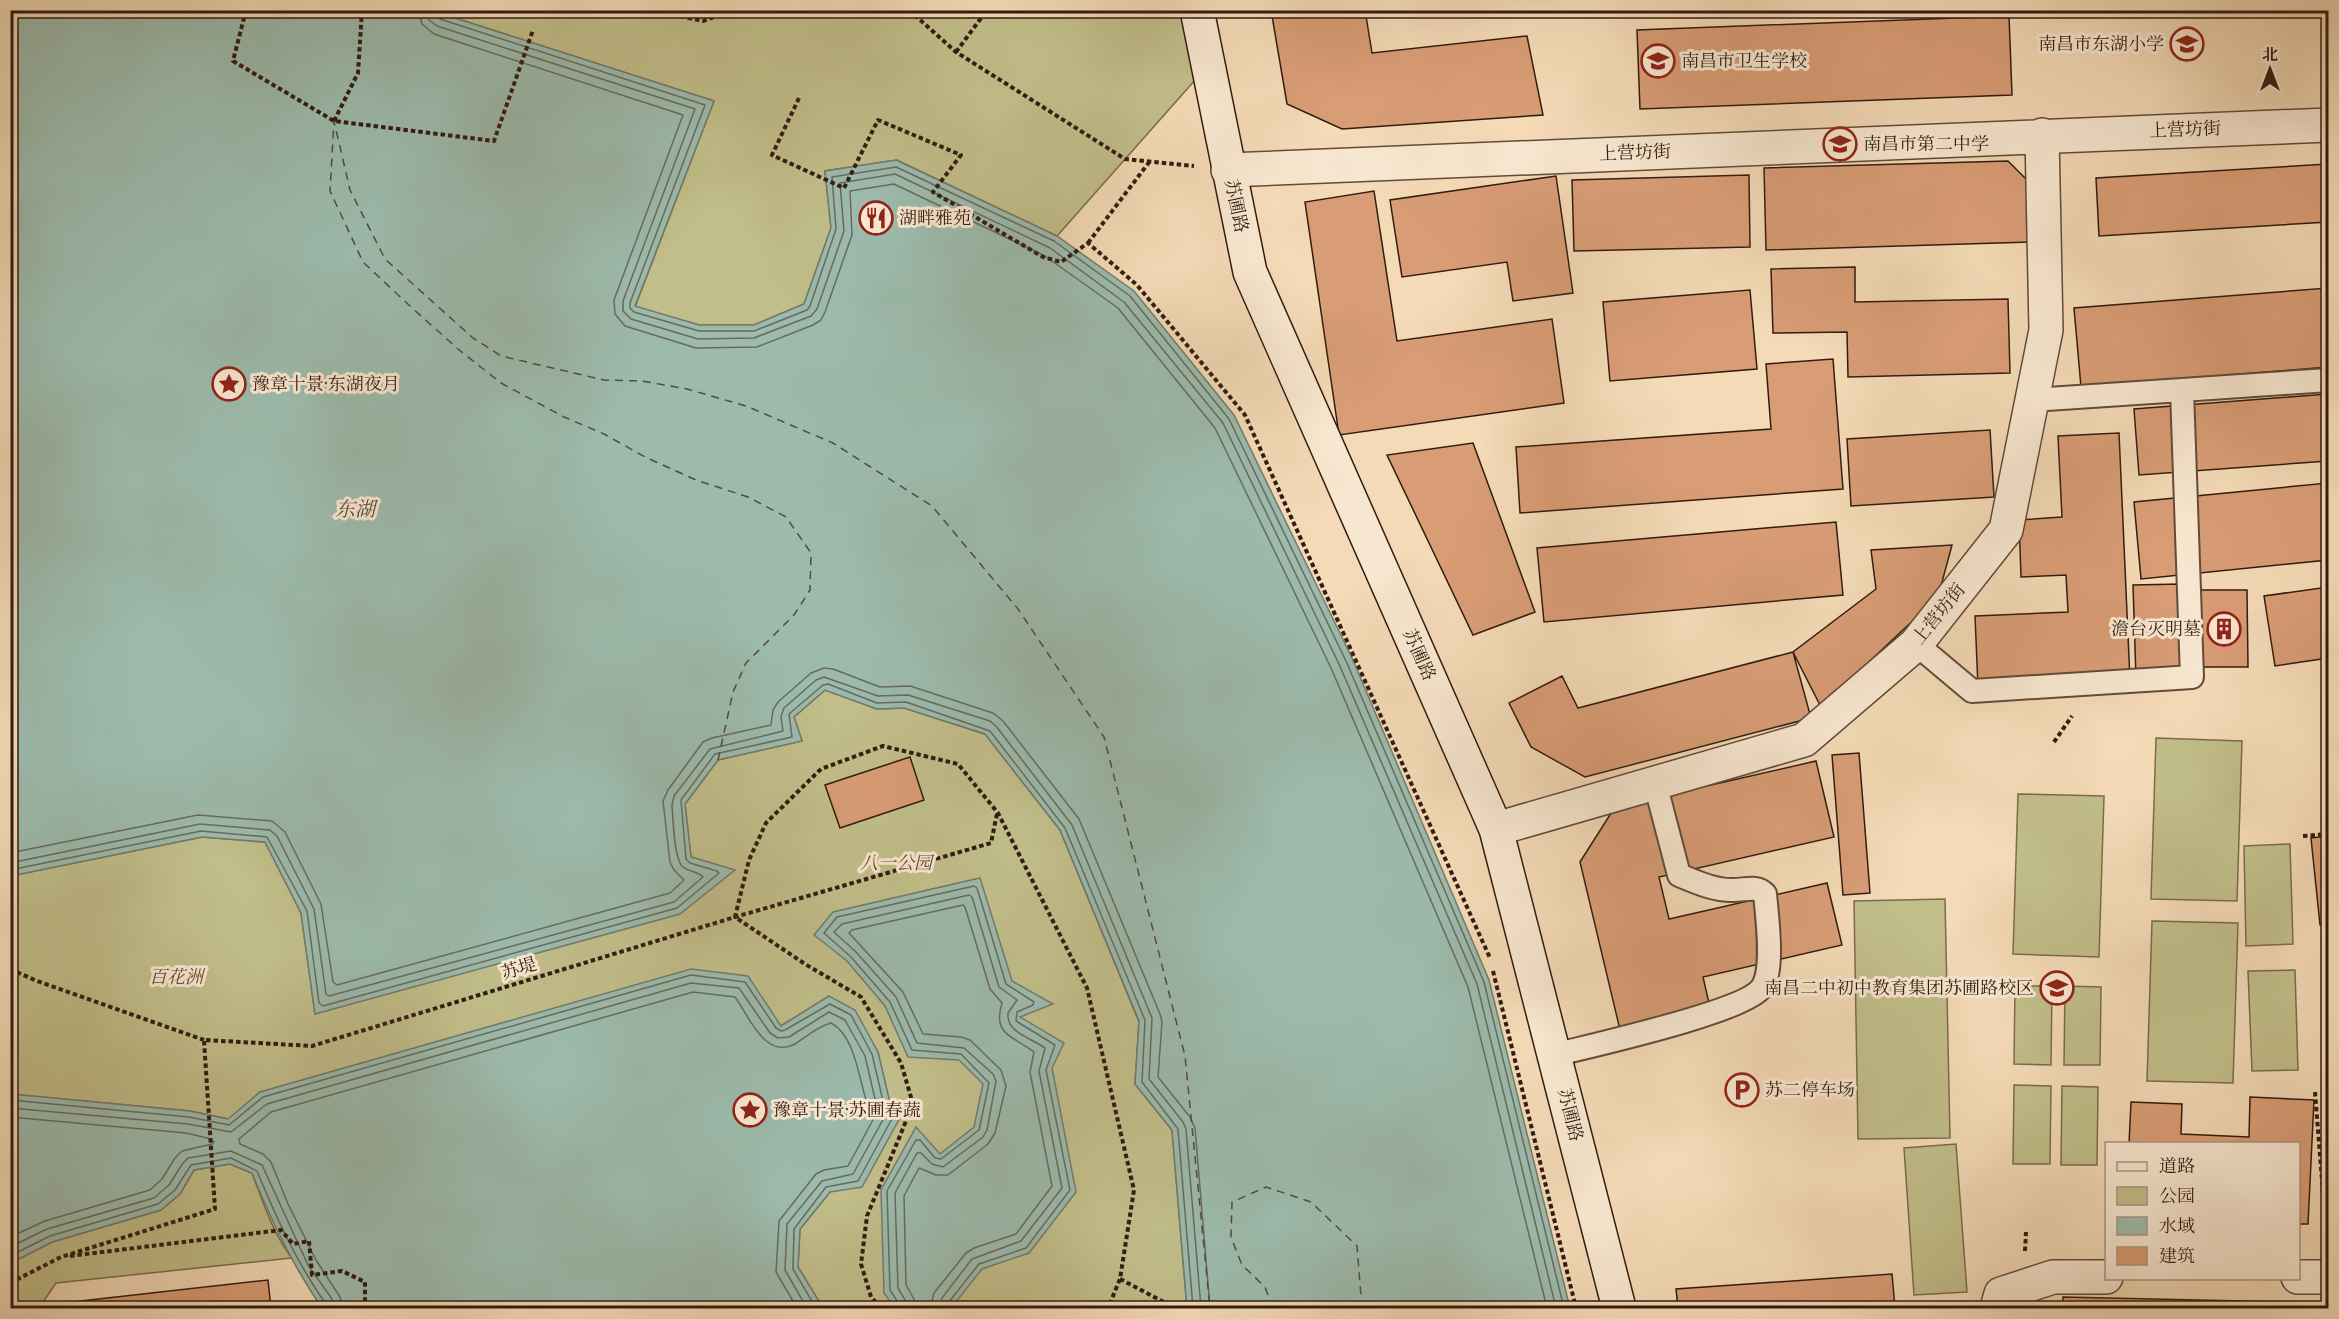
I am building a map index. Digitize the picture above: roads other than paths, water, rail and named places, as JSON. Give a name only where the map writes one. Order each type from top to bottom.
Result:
[{"type":"street","name":"苏圃路","points":[[1197,10],[1250,272],[1496,829],[1619,1308]]},
{"type":"street","name":"上营坊街","points":[[1228,170],[2328,125]]},
{"type":"street","name":"上营坊街","points":[[1496,829],[1804,740],[1916,644],[2006,530],[2046,330],[2042,135]]},
{"type":"street","points":[[1997,1308],[2001,1294],[2053,1277],[2105,1277]]},
{"type":"street","points":[[2300,1277],[2328,1277]]},
{"type":"lane","points":[[2032,400],[2328,380]]},
{"type":"lane","points":[[1916,644],[1972,691],[2192,677],[2182,390]]},
{"type":"lane","points":[[1554,1055],[1716,1012],[1739,1003],[1759,991],[1766,979],[1768,940],[1765,894],[1755,888],[1718,889],[1679,875],[1655,783]]},
{"type":"water","name":"东湖","points":[[11,10],[433,11],[714,101],[635,306],[699,325],[754,325],[804,304],[831,228],[825,171],[896,160],[1057,236],[1134,291],[1234,415],[1352,658],[1489,980],[1570,1308],[1187,1308],[1172,1130],[1135,1084],[1139,1021],[1060,830],[985,734],[904,708],[877,709],[825,690],[794,717],[802,741],[718,760],[685,804],[691,857],[735,870],[680,914],[315,1014],[301,913],[265,842],[202,837],[11,876]]},
{"type":"water","points":[[980,878],[1012,981],[1053,1004],[1020,1017],[1064,1043],[1052,1068],[1076,1192],[1029,1253],[982,1269],[951,1308],[895,1308],[884,1293],[881,1190],[916,1127],[940,1154],[974,1127],[983,1084],[959,1060],[908,1057],[885,1006],[847,961],[814,935],[833,912]]},
{"type":"water","points":[[691,969],[748,976],[781,1026],[829,996],[855,1010],[878,1052],[889,1099],[902,1114],[862,1187],[830,1192],[800,1229],[798,1267],[823,1308],[322,1308],[283,1243],[252,1173],[230,1164],[194,1170],[180,1194],[161,1210],[52,1242],[11,1263],[11,1094],[190,1111],[228,1119],[260,1092]]},
{"type":"place","name":"南昌市东湖小学","points":[[2187,44]]},
{"type":"place","name":"南昌市卫生学校","points":[[1658,61]]},
{"type":"place","name":"南昌市第二中学","points":[[1840,144]]},
{"type":"place","name":"湖畔雅苑","points":[[876,218]]},
{"type":"place","name":"豫章十景·东湖夜月","points":[[229,384]]},
{"type":"place","name":"澹台灭明墓","points":[[2224,629]]},
{"type":"place","name":"南昌二中初中教育集团苏圃路校区","points":[[2057,988]]},
{"type":"place","name":"苏二停车场","points":[[1742,1090]]},
{"type":"place","name":"豫章十景·苏圃春蔬","points":[[750,1110]]},
{"type":"park label","name":"八一公园","points":[[896,863]]},
{"type":"park label","name":"百花洲","points":[[176,977]]}]
